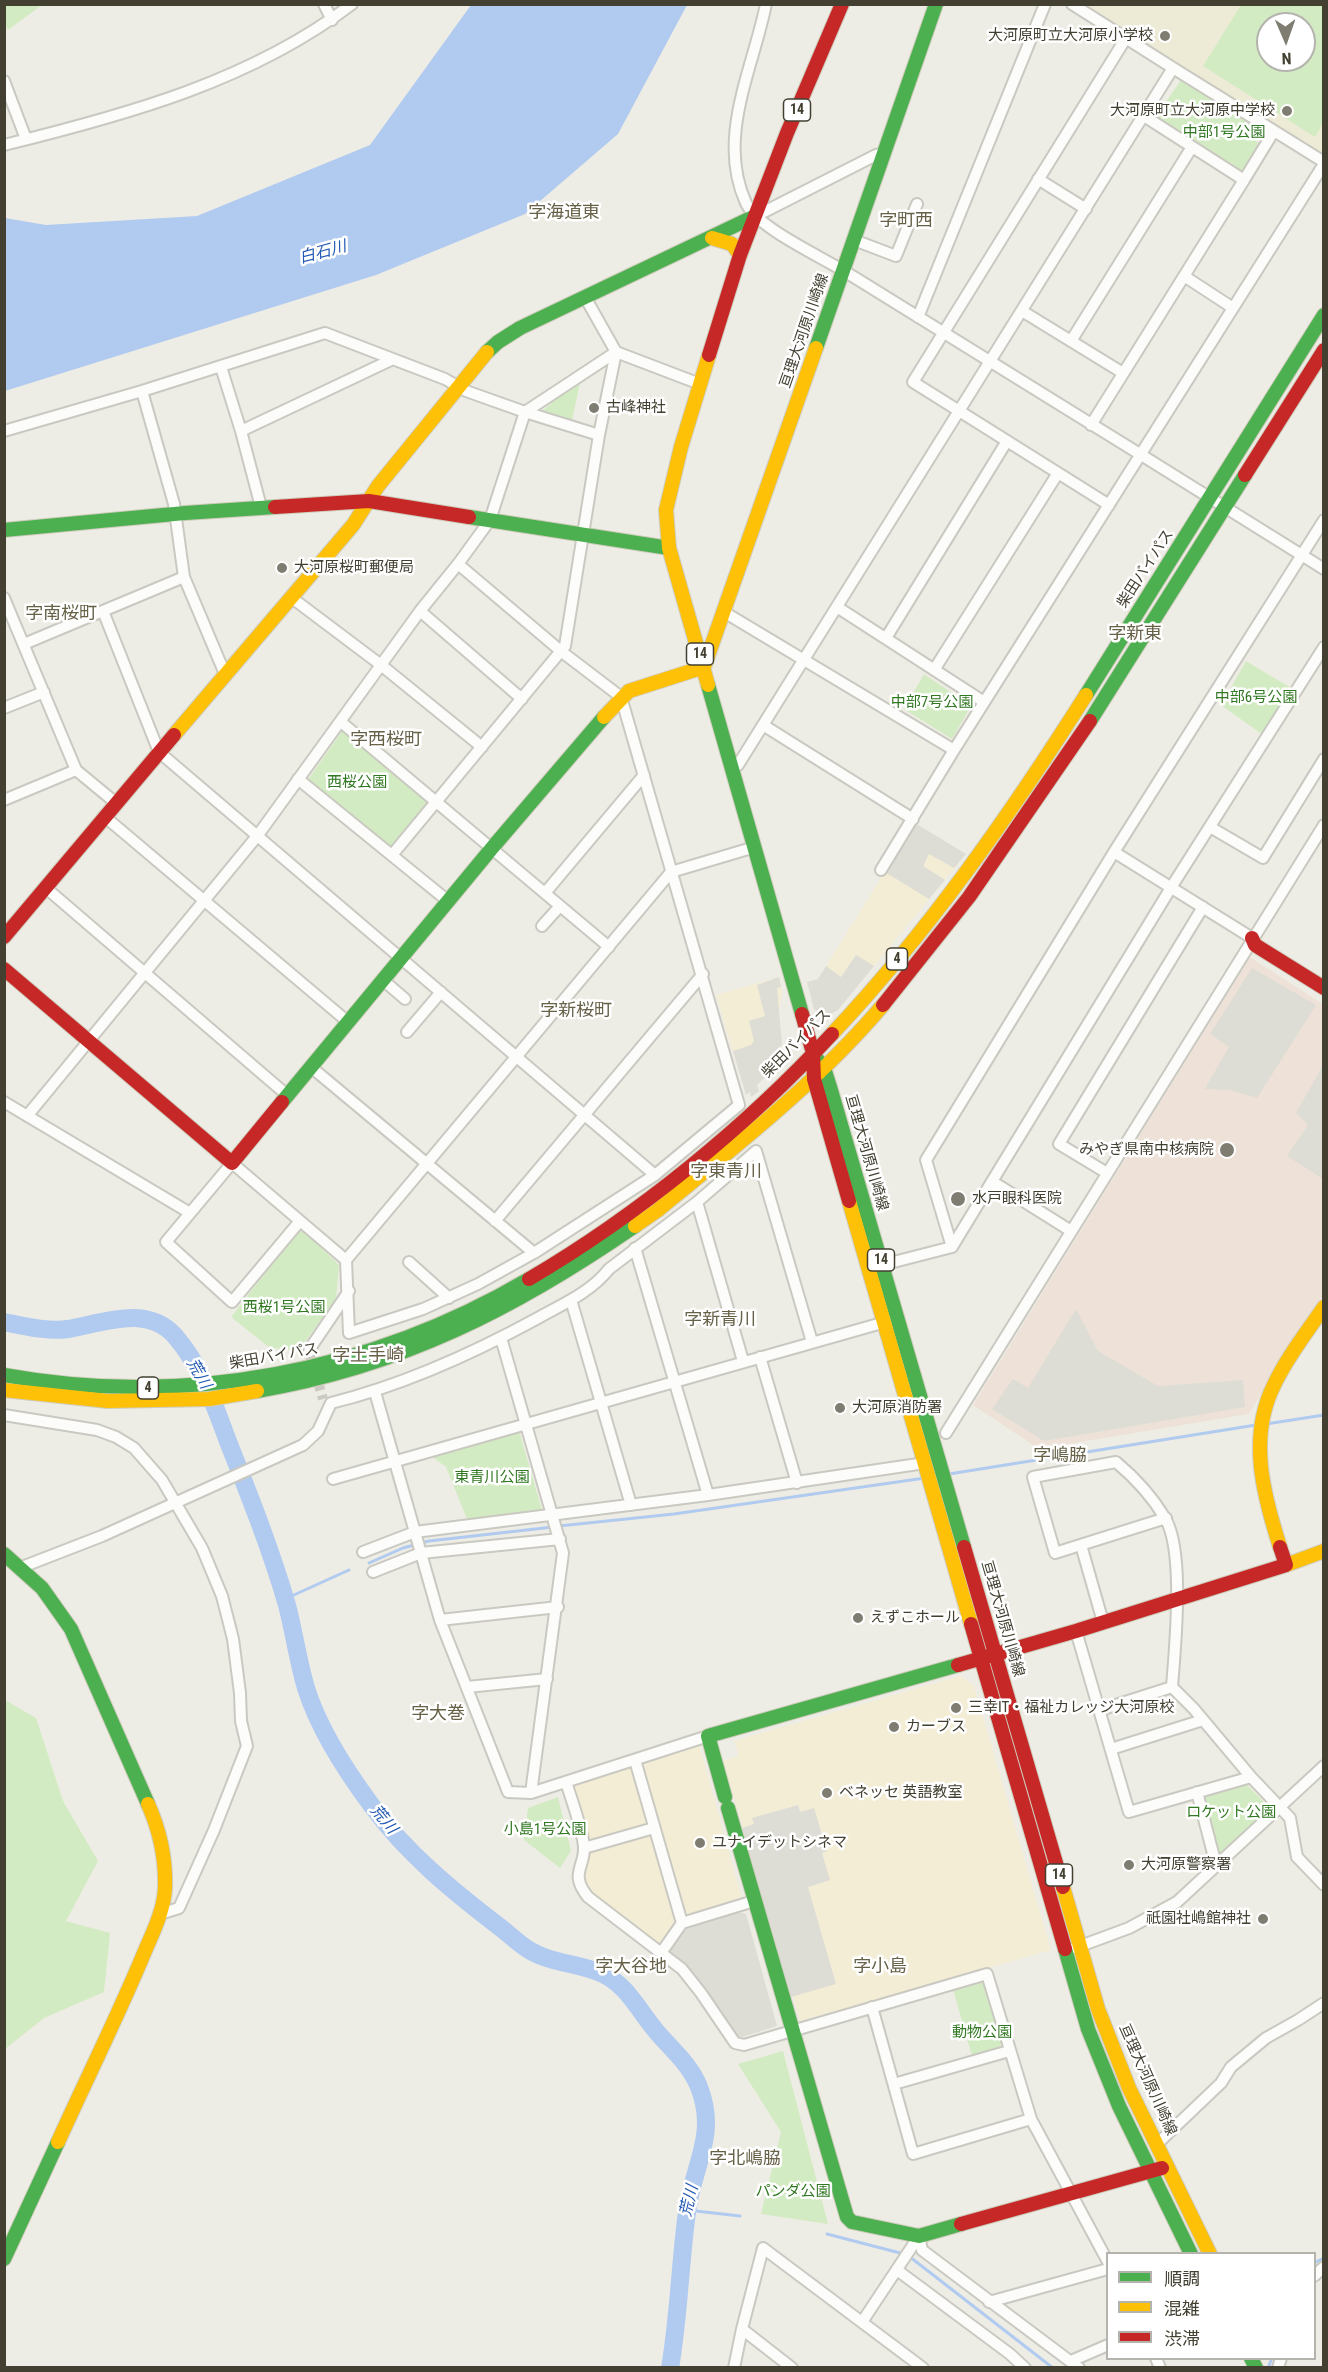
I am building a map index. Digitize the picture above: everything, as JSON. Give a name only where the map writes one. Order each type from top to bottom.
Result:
[{"type":"main road","name":"亘理大河原川崎線","points":[[842,4],[753,217],[740,255],[670,488],[666,510],[669,549],[813,1053],[898,1318],[1079,1947],[1110,2042],[1129,2088],[1210,2252]]},
{"type":"main road","name":"亘理大河原川崎線","points":[[704,667],[936,4]]},
{"type":"main road","points":[[4,937],[104,816],[353,525],[369,501],[480,359],[498,342],[520,328],[753,217]]},
{"type":"main road","points":[[712,238],[732,244],[740,255]]},
{"type":"main road","name":"柴田バイパス","points":[[4,1375],[78,1385],[147,1388],[264,1377],[340,1361],[391,1345],[480,1306],[586,1244],[682,1172],[791,1076],[874,988],[937,912],[1002,825],[1035,775],[1323,315]]},
{"type":"main road","name":"柴田バイパス","points":[[4,1390],[60,1398],[161,1402],[206,1399],[273,1390],[344,1374],[401,1356],[465,1329],[523,1300],[585,1263],[681,1195],[819,1073],[933,944],[999,854],[1111,689],[1323,350]]},
{"type":"main road","points":[[4,530],[176,513],[369,501],[669,549]]},
{"type":"main road","points":[[4,969],[232,1163],[492,848],[621,697],[629,691],[704,667]]},
{"type":"main road","points":[[1252,938],[1254,945],[1323,988]]},
{"type":"main road","name":"亘理大河原川崎線","points":[[819,1073],[896,1366],[1065,1951],[1099,2060],[1191,2252]]},
{"type":"main road","points":[[1286,1565],[1263,1479],[1259,1437],[1268,1397],[1323,1307]]},
{"type":"main road","points":[[1168,2166],[915,2242],[852,2222],[847,2217],[708,1736],[1177,1601],[1323,1551]]},
{"type":"main road","points":[[4,1554],[22,1567],[53,1598],[71,1629],[158,1827],[164,1854],[165,1890],[160,1914],[131,1984],[4,2259]]},
{"type":"street","points":[[324,4],[332,20]]},
{"type":"street","points":[[4,145],[113,116],[236,72],[288,48],[332,20],[352,4]]},
{"type":"street","points":[[766,4],[743,84],[735,145],[736,171],[740,190],[753,217],[918,316],[1141,456],[1210,496],[1323,569]]},
{"type":"street","points":[[918,316],[1045,4]]},
{"type":"street","points":[[881,870],[1323,163],[1072,4]]},
{"type":"street","points":[[1109,505],[913,382],[1126,38]]},
{"type":"street","points":[[732,767],[738,765],[1173,68]]},
{"type":"street","points":[[4,81],[26,140]]},
{"type":"street","points":[[1144,116],[1244,180]]},
{"type":"street","points":[[1091,425],[1274,131]]},
{"type":"street","points":[[1071,341],[1192,147]]},
{"type":"street","points":[[753,217],[876,154],[884,153]]},
{"type":"street","points":[[1038,179],[1086,209]]},
{"type":"street","points":[[854,240],[896,256],[917,204]]},
{"type":"street","points":[[1184,276],[1233,308]]},
{"type":"street","points":[[585,297],[616,352],[700,384]]},
{"type":"street","points":[[1023,311],[1123,373]]},
{"type":"street","points":[[4,431],[221,367],[325,333],[525,412],[599,435]]},
{"type":"street","points":[[27,1116],[258,835],[420,611],[458,564],[489,520],[525,412],[616,352]]},
{"type":"street","points":[[392,855],[565,646],[599,435],[616,352]]},
{"type":"street","points":[[241,431],[392,360]]},
{"type":"street","points":[[221,367],[261,507]]},
{"type":"street","points":[[142,391],[176,513],[184,577],[225,674]]},
{"type":"street","points":[[886,638],[1007,441]]},
{"type":"street","points":[[934,670],[1058,473]]},
{"type":"street","points":[[952,1247],[926,1160],[1114,852],[1323,520]]},
{"type":"street","points":[[300,1221],[232,1302],[166,1242],[232,1163],[346,1260],[349,1333],[449,1298],[534,1254],[655,1175],[739,1105],[621,697],[562,652],[458,564]]},
{"type":"street","points":[[24,644],[184,577]]},
{"type":"street","points":[[4,598],[8,618],[24,644],[76,770],[116,803]]},
{"type":"street","points":[[292,598],[381,665],[482,747]]},
{"type":"street","points":[[837,607],[984,702]]},
{"type":"street","points":[[103,611],[159,752],[655,1175]]},
{"type":"street","points":[[420,611],[522,699]]},
{"type":"street","points":[[723,613],[954,750]]},
{"type":"street","points":[[882,1265],[952,1247],[1172,886],[1322,650]]},
{"type":"street","points":[[4,708],[44,692]]},
{"type":"street","points":[[341,722],[609,947]]},
{"type":"street","points":[[763,725],[913,819]]},
{"type":"street","points":[[1210,826],[1263,858],[1323,759]]},
{"type":"street","points":[[4,800],[76,770]]},
{"type":"street","points":[[545,893],[644,775]]},
{"type":"street","points":[[298,779],[448,901]]},
{"type":"street","points":[[104,816],[348,1022]]},
{"type":"street","points":[[946,1433],[1323,825]]},
{"type":"street","points":[[346,1260],[671,872],[755,847]]},
{"type":"street","points":[[1114,852],[1172,886],[1252,938]]},
{"type":"street","points":[[46,888],[287,1095]]},
{"type":"street","points":[[542,926],[560,906]]},
{"type":"street","points":[[1107,1173],[1059,1144],[1203,907]]},
{"type":"street","points":[[495,1221],[586,1116],[702,974]]},
{"type":"street","points":[[383,980],[405,999]]},
{"type":"street","points":[[407,1032],[441,992]]},
{"type":"street","points":[[311,1067],[534,1254]]},
{"type":"street","points":[[4,1102],[190,1213]]},
{"type":"street","points":[[22,1567],[102,1536],[303,1445],[318,1431],[327,1401],[375,1392],[412,1379],[501,1338],[571,1300],[598,1283],[609,1269],[697,1202],[756,1151],[812,1342]]},
{"type":"street","points":[[993,1182],[1071,1231]]},
{"type":"street","points":[[697,1202],[743,1361]]},
{"type":"street","points":[[635,1248],[708,1495]]},
{"type":"street","points":[[409,1262],[449,1298]]},
{"type":"street","points":[[309,1352],[312,1344],[349,1291]]},
{"type":"street","points":[[571,1300],[631,1506]]},
{"type":"street","points":[[333,1479],[898,1318]]},
{"type":"street","points":[[501,1338],[555,1518],[563,1553],[558,1607],[531,1793]]},
{"type":"street","points":[[760,1357],[797,1483]]},
{"type":"street","points":[[896,1366],[910,1362]]},
{"type":"street","points":[[375,1392],[441,1620],[508,1792],[531,1793],[708,1736]]},
{"type":"street","points":[[4,1415],[97,1430],[116,1437],[134,1448],[162,1480],[202,1548],[222,1596],[233,1639],[247,1746],[214,1830],[179,1908],[160,1914]]},
{"type":"street","points":[[1166,1518],[1055,1553],[1033,1477],[1116,1462],[1166,1518],[1173,1541],[1177,1601],[1172,1687],[1290,1818],[1297,1857],[1323,1885]]},
{"type":"street","points":[[363,1552],[415,1534],[555,1518],[797,1483],[927,1473]]},
{"type":"street","points":[[373,1572],[420,1551],[560,1537]]},
{"type":"street","points":[[1081,1545],[1103,1623]]},
{"type":"street","points":[[441,1620],[558,1607]]},
{"type":"street","points":[[1076,1631],[1129,1812],[1251,1777]]},
{"type":"street","points":[[467,1687],[547,1679]]},
{"type":"street","points":[[1100,1710],[1172,1687]]},
{"type":"street","points":[[1111,1749],[1203,1720]]},
{"type":"street","points":[[635,1760],[682,1923]]},
{"type":"street","points":[[1065,1951],[1129,1928],[1177,1902],[1323,1766]]},
{"type":"street","points":[[566,1782],[584,1848],[578,1875],[583,1892],[682,1969],[735,2043],[744,2045],[987,1974],[1031,2120],[1106,2260]]},
{"type":"street","points":[[1197,1792],[1216,1865]]},
{"type":"street","points":[[584,1848],[654,1828]]},
{"type":"street","points":[[661,1953],[682,1923],[754,1901]]},
{"type":"street","points":[[1157,2144],[1221,2083],[1231,2067],[1266,2037],[1298,2020],[1323,2002]]},
{"type":"street","points":[[872,2007],[913,2154],[1031,2120]]},
{"type":"street","points":[[894,2085],[1009,2051]]},
{"type":"street","points":[[862,2322],[915,2242],[922,2250],[989,2302],[1075,2364],[1106,2345]]},
{"type":"street","points":[[734,2367],[763,2248],[923,2367]]},
{"type":"street","points":[[989,2302],[1106,2269]]},
{"type":"street","points":[[897,2270],[1026,2367]]},
{"type":"street","points":[[742,2329],[792,2367]]},
{"type":"shaded area","name":"大河原町立大河原中学校","points":[[1078,5],[1323,5],[1323,156],[1181,67]]},
{"type":"shaded area","points":[[915,823],[966,854],[838,1010],[828,1015],[818,1012],[814,1009],[807,982],[818,979]]},
{"type":"shaded area","points":[[915,823],[966,854],[954,868],[929,854],[923,866],[945,880],[929,899],[885,872]]},
{"type":"shaded area","points":[[856,955],[874,966],[838,1010],[828,1015],[818,1012],[814,1009],[807,982],[818,979],[826,966],[841,977]]},
{"type":"shaded area","name":"みやぎ県南中核病院","points":[[1250,957],[1323,1004],[1323,1296],[1249,1414],[1039,1449],[973,1405]]},
{"type":"shaded area","points":[[1252,968],[1316,1005],[1257,1098],[1230,1090],[1205,1089],[1229,1047],[1210,1034]]},
{"type":"shaded area","points":[[779,977],[782,991],[779,1011],[782,1044],[764,1078],[757,1085],[759,1091],[751,1097],[750,1092],[746,1095],[716,995]]},
{"type":"shaded area","points":[[779,977],[781,987],[777,988],[782,1044],[764,1078],[757,1085],[759,1091],[751,1097],[750,1092],[746,1095],[733,1051],[751,1045],[754,1041],[749,1021],[765,1016],[757,985]]},
{"type":"shaded area","points":[[1323,1065],[1323,1179],[1287,1156],[1308,1125],[1296,1113]]},
{"type":"shaded area","points":[[1076,1309],[1098,1351],[1158,1386],[1243,1380],[1245,1407],[1044,1441],[992,1409],[1013,1379],[1028,1388]]},
{"type":"shaded area","points":[[960,1676],[974,1686],[1051,1950],[800,2021],[723,1761],[739,1756],[734,1741]]},
{"type":"shaded area","points":[[695,1745],[700,1747],[742,1899],[683,1916],[644,1782],[647,1780],[643,1765],[644,1761]]},
{"type":"shaded area","points":[[628,1767],[634,1771],[647,1821],[645,1824],[587,1840],[573,1784]]},
{"type":"shaded area","points":[[798,1805],[800,1812],[814,1808],[827,1851],[822,1853],[830,1880],[808,1887],[836,1984],[791,1997],[742,1828],[754,1824],[752,1818]]},
{"type":"shaded area","points":[[648,1835],[653,1838],[675,1919],[674,1924],[660,1942],[656,1942],[586,1889],[582,1872],[589,1852]]},
{"type":"shaded area","points":[[738,1912],[746,1914],[777,2026],[742,2037],[736,2036],[684,1963],[669,1951],[688,1927]]},
{"type":"green space","points":[[4,5],[42,5],[8,30],[5,25]]},
{"type":"green space","points":[[1241,5],[1323,5],[1323,123],[1315,137],[1203,66]]},
{"type":"green space","name":"中部1号公園","points":[[1181,80],[1255,127],[1251,137],[1258,143],[1244,172],[1156,116]]},
{"type":"green space","points":[[581,378],[572,421],[541,412]]},
{"type":"green space","name":"中部6号公園","points":[[1246,661],[1291,688],[1263,735],[1221,705]]},
{"type":"green space","name":"中部7号公園","points":[[924,674],[971,706],[952,739],[904,709]]},
{"type":"green space","name":"西桜公園","points":[[343,730],[429,805],[389,850],[307,781]]},
{"type":"green space","name":"西桜1号公園","points":[[304,1231],[339,1265],[336,1299],[299,1350],[270,1348],[231,1317],[297,1232]]},
{"type":"green space","name":"東青川公園","points":[[519,1431],[542,1510],[467,1519],[446,1467],[431,1456]]},
{"type":"green space","points":[[5,1700],[36,1718],[63,1801],[98,1861],[66,1921],[110,1933],[104,1992],[44,2018],[5,2049]]},
{"type":"green space","name":"ロケット公園","points":[[1245,1783],[1271,1809],[1224,1853],[1218,1853],[1202,1802],[1204,1796]]},
{"type":"green space","name":"小島1号公園","points":[[558,1797],[571,1851],[560,1868],[524,1840],[528,1808]]},
{"type":"green space","name":"動物公園","points":[[980,1981],[985,1984],[1002,2043],[999,2049],[972,2056],[953,1989]]},
{"type":"green space","name":"パンダ公園","points":[[783,2051],[828,2224],[761,2214],[781,2132],[738,2064]]},
{"type":"water","name":"白石川","points":[[471,5],[687,5],[618,134],[525,214],[376,275],[5,391],[5,218],[46,225],[197,216],[370,145]]},
{"type":"waterway","name":"荒川","points":[[4,1322],[60,1330],[110,1320],[138,1318],[164,1326],[175,1336],[193,1361],[207,1388],[260,1524],[287,1605],[303,1678],[318,1719],[334,1750],[362,1793],[386,1824],[416,1856],[522,1945],[538,1955],[603,1974],[619,1985],[691,2071],[704,2104],[705,2135],[687,2212],[670,2368]]},
{"type":"waterway","points":[[1266,1424],[1324,1415]]},
{"type":"waterway","points":[[949,1474],[1256,1425]]},
{"type":"waterway","points":[[559,1526],[674,1514],[925,1478]]},
{"type":"waterway","points":[[369,1563],[403,1548],[429,1541],[553,1527]]},
{"type":"waterway","points":[[285,1599],[349,1570]]},
{"type":"waterway","points":[[687,2210],[740,2216]]},
{"type":"waterway","points":[[827,2234],[904,2254]]},
{"type":"waterway","points":[[910,2257],[1053,2368]]},
{"type":"waterway","points":[[1316,2262],[1324,2258]]},
{"type":"waterway","points":[[1268,2368],[1271,2360]]},
{"type":"tunnel","points":[[309,1352],[323,1399]]},
{"type":"traffic: fast","points":[[816,348],[936,4]]},
{"type":"traffic: fast","points":[[487,352],[520,328],[753,217]]},
{"type":"traffic: fast","points":[[1086,695],[1324,315]]},
{"type":"traffic: fast","points":[[1090,721],[1245,475]]},
{"type":"traffic: fast","points":[[4,530],[275,507]]},
{"type":"traffic: fast","points":[[469,517],[669,548]]},
{"type":"traffic: fast","points":[[708,685],[802,1014]]},
{"type":"traffic: fast","points":[[282,1102],[492,848],[604,717]]},
{"type":"traffic: fast","points":[[817,1059],[824,1068],[830,1087],[964,1547]]},
{"type":"traffic: fast","points":[[257,1391],[360,1367],[409,1350],[455,1330],[546,1283],[635,1226]]},
{"type":"traffic: fast","points":[[4,1375],[72,1384],[140,1387],[208,1384],[275,1374],[341,1359],[406,1338],[469,1311],[529,1279]]},
{"type":"traffic: fast","points":[[4,1554],[42,1588],[71,1629],[148,1804]]},
{"type":"traffic: fast","points":[[725,1797],[708,1736],[958,1665]]},
{"type":"traffic: fast","points":[[728,1808],[847,2217],[852,2222],[919,2236],[961,2224]]},
{"type":"traffic: fast","points":[[1065,1949],[1088,2029],[1119,2106],[1190,2252]]},
{"type":"traffic: fast","points":[[4,2259],[58,2142]]},
{"type":"traffic: fast","points":[[1252,2360],[1256,2368]]},
{"type":"traffic: slow","points":[[712,238],[732,244],[740,255]]},
{"type":"traffic: slow","points":[[604,717],[629,691],[704,667],[816,348]]},
{"type":"traffic: slow","points":[[174,735],[353,525],[378,486],[487,352]]},
{"type":"traffic: slow","points":[[708,685],[669,548],[666,510],[681,447],[709,355]]},
{"type":"traffic: slow","points":[[832,1034],[902,954],[967,871],[1028,784],[1086,695]]},
{"type":"traffic: slow","points":[[635,1226],[717,1162],[804,1087],[858,1034],[883,1005]]},
{"type":"traffic: slow","points":[[849,1201],[971,1624]]},
{"type":"traffic: slow","points":[[1280,1547],[1268,1507],[1261,1466],[1262,1425],[1266,1405],[1279,1375],[1324,1307]]},
{"type":"traffic: slow","points":[[4,1390],[108,1401],[209,1399],[257,1391]]},
{"type":"traffic: slow","points":[[1286,1565],[1324,1551]]},
{"type":"traffic: slow","points":[[58,2142],[132,1981],[162,1906],[165,1888],[163,1855],[156,1824],[148,1804]]},
{"type":"traffic: slow","points":[[1063,1887],[1098,2009],[1129,2088],[1209,2252]]},
{"type":"traffic: jam","points":[[709,355],[740,255],[787,133],[842,4]]},
{"type":"traffic: jam","points":[[1245,475],[1324,350]]},
{"type":"traffic: jam","points":[[275,507],[369,501],[469,517]]},
{"type":"traffic: jam","points":[[883,1005],[969,897],[1090,721]]},
{"type":"traffic: jam","points":[[4,937],[174,735]]},
{"type":"traffic: jam","points":[[1252,938],[1255,945],[1324,988]]},
{"type":"traffic: jam","points":[[4,969],[232,1163],[282,1102]]},
{"type":"traffic: jam","points":[[802,1014],[813,1053],[814,1079],[849,1201]]},
{"type":"traffic: jam","points":[[529,1279],[610,1227],[689,1167],[764,1103],[832,1034]]},
{"type":"traffic: jam","points":[[964,1547],[1063,1887]]},
{"type":"traffic: jam","points":[[958,1665],[1076,1631],[1286,1565],[1280,1547]]},
{"type":"traffic: jam","points":[[971,1624],[1065,1949]]},
{"type":"traffic: jam","points":[[961,2224],[1162,2168]]},
{"type":"place","name":"大河原町立大河原小学校","points":[[1165,36]]},
{"type":"place","name":"大河原町立大河原中学校","points":[[1287,111]]},
{"type":"place","name":"古峰神社","points":[[594,408]]},
{"type":"place","name":"大河原桜町郵便局","points":[[282,568]]},
{"type":"place","name":"みやぎ県南中核病院","points":[[1227,1150]]},
{"type":"place","name":"水戸眼科医院","points":[[958,1199]]},
{"type":"place","name":"大河原消防署","points":[[840,1408]]},
{"type":"place","name":"えずこホール","points":[[858,1618]]},
{"type":"place","name":"三幸IT・福祉カレッジ大河原校","points":[[956,1708]]},
{"type":"place","name":"カーブス","points":[[894,1727]]},
{"type":"place","name":"ベネッセ 英語教室","points":[[827,1793]]},
{"type":"place","name":"ユナイデットシネマ","points":[[700,1843]]},
{"type":"place","name":"大河原警察署","points":[[1129,1865]]},
{"type":"place","name":"祇園社嶋館神社","points":[[1263,1919]]},
{"type":"district","name":"字海道東","points":[[564,213]]},
{"type":"district","name":"字町西","points":[[906,221]]},
{"type":"district","name":"字南桜町","points":[[61,614]]},
{"type":"district","name":"字新東","points":[[1135,634]]},
{"type":"district","name":"字西桜町","points":[[386,740]]},
{"type":"district","name":"字新桜町","points":[[576,1011]]},
{"type":"district","name":"字東青川","points":[[726,1172]]},
{"type":"district","name":"字新青川","points":[[720,1320]]},
{"type":"district","name":"字土手崎","points":[[368,1356]]},
{"type":"district","name":"字嶋脇","points":[[1060,1456]]},
{"type":"district","name":"字大巻","points":[[438,1714]]},
{"type":"district","name":"字大谷地","points":[[631,1967]]},
{"type":"district","name":"字小島","points":[[880,1967]]},
{"type":"district","name":"字北嶋脇","points":[[745,2159]]}]
